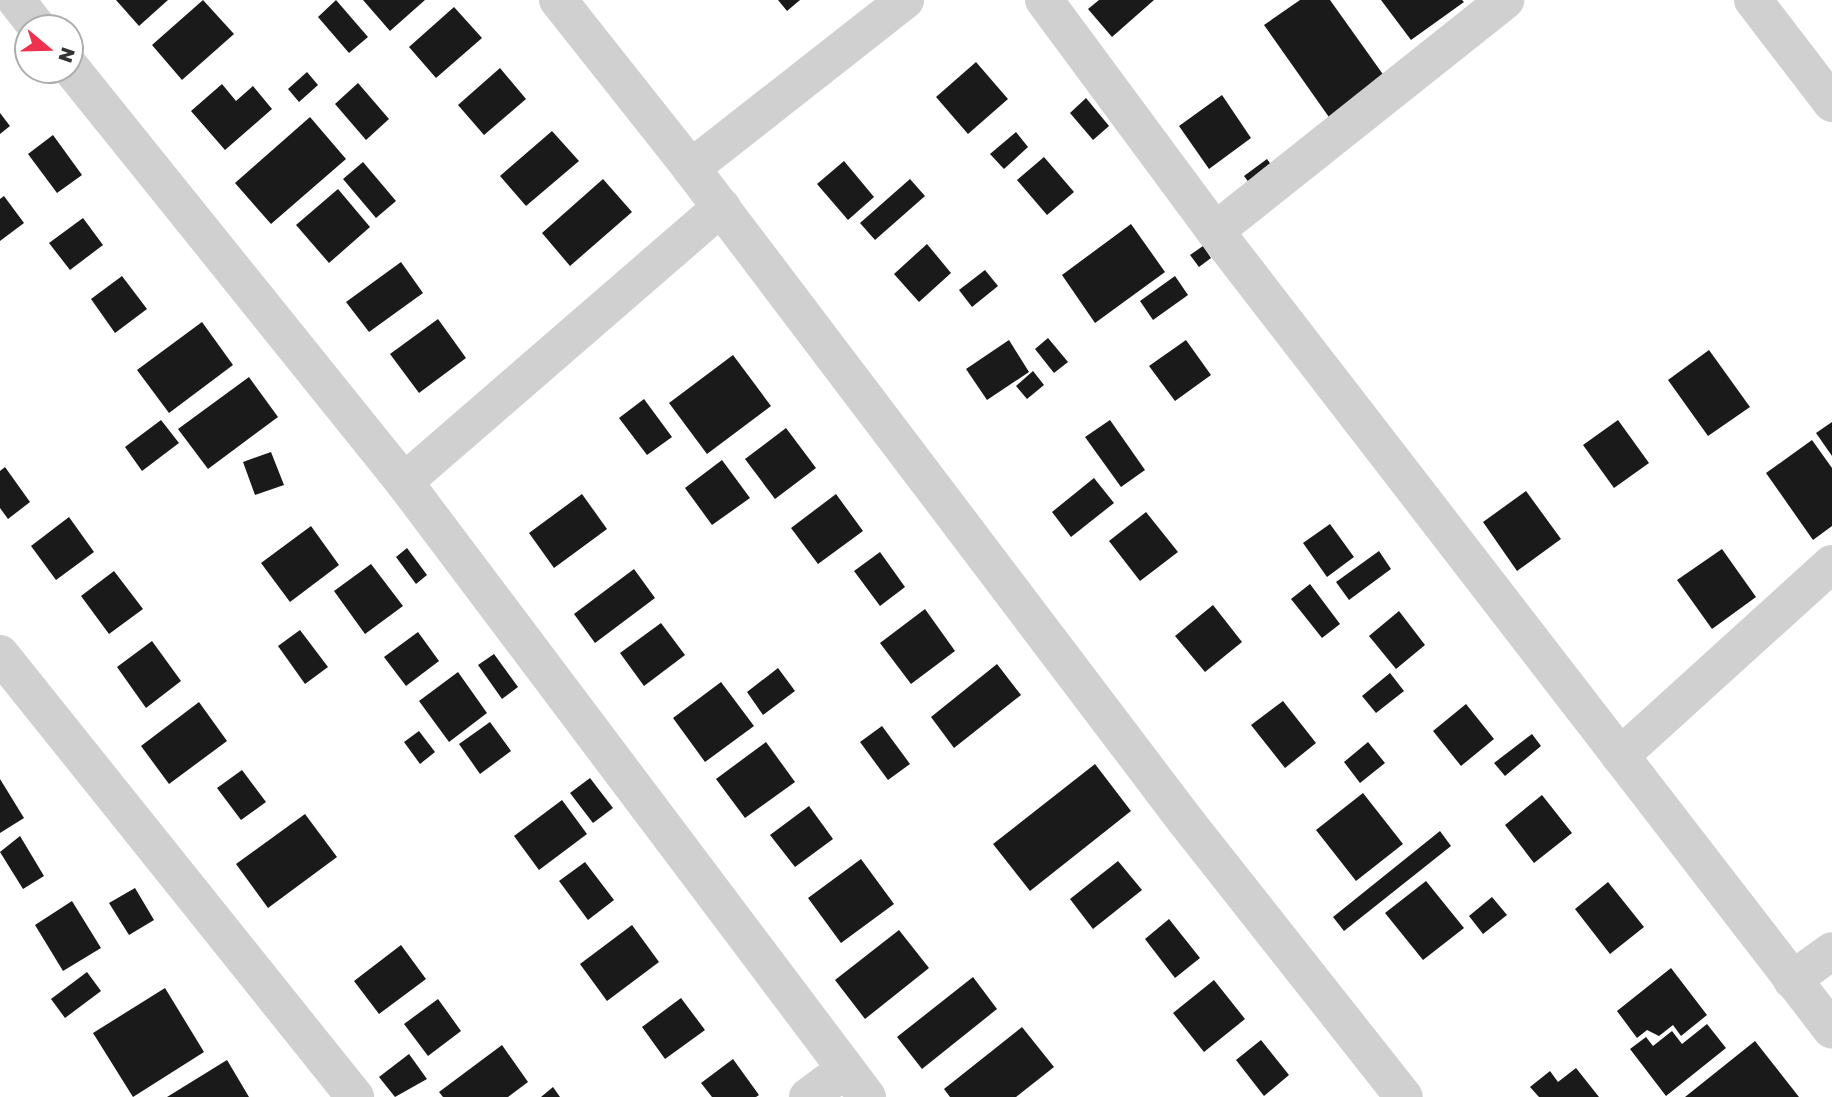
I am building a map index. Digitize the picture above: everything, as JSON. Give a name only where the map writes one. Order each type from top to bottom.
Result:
[{"type":"street","points":[[16,0],[27,14]]},
{"type":"street","points":[[558,0],[721,207],[1185,820],[1404,1097]]},
{"type":"street","points":[[691,168],[905,0]]},
{"type":"street","points":[[1044,0],[1215,231],[1832,1031]]},
{"type":"street","points":[[1215,231],[1505,0]]},
{"type":"street","points":[[1753,0],[1832,103]]},
{"type":"street","points":[[84,84],[404,482],[856,1083],[808,1097]]},
{"type":"street","points":[[404,482],[721,207]]},
{"type":"street","points":[[1620,756],[1832,564]]},
{"type":"street","points":[[0,654],[355,1097]]},
{"type":"street","points":[[1792,980],[1832,951]]},
{"type":"building","points":[[116,0],[168,0],[139,26]]},
{"type":"building","points":[[203,0],[234,34],[182,80],[152,45]]},
{"type":"building","points":[[336,0],[368,37],[349,53],[318,17]]},
{"type":"building","points":[[363,0],[425,0],[390,31]]},
{"type":"building","points":[[778,0],[800,0],[787,11]]},
{"type":"building","points":[[1099,0],[1154,0],[1112,37],[1088,9]]},
{"type":"building","points":[[1300,0],[1330,0],[1387,80],[1331,120],[1264,25]]},
{"type":"building","points":[[1381,0],[1462,0],[1464,2],[1411,40]]},
{"type":"building","points":[[454,7],[482,38],[436,78],[409,47]]},
{"type":"building","points":[[976,62],[1008,99],[968,134],[936,97]]},
{"type":"building","points":[[500,68],[526,99],[484,135],[458,105]]},
{"type":"building","points":[[307,72],[318,85],[299,102],[288,89]]},
{"type":"building","points":[[358,83],[389,119],[366,140],[335,104]]},
{"type":"building","points":[[222,84],[236,101],[253,86],[272,109],[225,150],[191,111]]},
{"type":"building","points":[[1222,95],[1251,138],[1209,169],[1179,126]]},
{"type":"building","points":[[1086,98],[1109,126],[1093,140],[1070,113]]},
{"type":"building","points":[[0,113],[10,126],[0,134]]},
{"type":"building","points":[[310,117],[346,159],[271,224],[235,183]]},
{"type":"building","points":[[552,131],[579,161],[526,206],[500,176]]},
{"type":"building","points":[[1016,132],[1028,147],[1004,169],[990,154]]},
{"type":"building","points":[[53,135],[82,175],[57,193],[28,154]]},
{"type":"building","points":[[1044,157],[1074,192],[1047,215],[1017,180]]},
{"type":"building","points":[[1267,159],[1279,176],[1256,192],[1244,176]]},
{"type":"building","points":[[844,161],[874,197],[848,220],[817,184]]},
{"type":"building","points":[[363,162],[396,201],[376,218],[343,179]]},
{"type":"building","points":[[603,179],[632,212],[570,266],[542,233]]},
{"type":"building","points":[[910,179],[925,196],[875,240],[860,223]]},
{"type":"building","points":[[338,189],[370,227],[329,263],[296,225]]},
{"type":"building","points":[[4,196],[24,223],[0,241],[0,199]]},
{"type":"building","points":[[83,218],[103,245],[70,270],[49,243]]},
{"type":"building","points":[[1131,224],[1165,272],[1095,323],[1062,275]]},
{"type":"building","points":[[927,244],[951,273],[919,302],[894,274]]},
{"type":"building","points":[[1203,246],[1211,258],[1199,267],[1190,255]]},
{"type":"building","points":[[401,262],[423,293],[369,332],[346,302]]},
{"type":"building","points":[[985,270],[998,286],[972,307],[959,290]]},
{"type":"building","points":[[122,276],[147,309],[115,333],[91,299]]},
{"type":"building","points":[[1175,276],[1188,295],[1153,320],[1140,301]]},
{"type":"building","points":[[438,319],[466,358],[419,393],[390,354]]},
{"type":"building","points":[[202,322],[233,365],[169,413],[137,370]]},
{"type":"building","points":[[1048,338],[1068,362],[1054,373],[1035,349]]},
{"type":"building","points":[[1009,340],[1029,372],[987,400],[966,369]]},
{"type":"building","points":[[1186,340],[1211,375],[1175,401],[1149,366]]},
{"type":"building","points":[[1709,350],[1750,407],[1708,436],[1668,380]]},
{"type":"building","points":[[733,355],[771,406],[707,454],[669,403]]},
{"type":"building","points":[[1033,371],[1044,385],[1027,399],[1016,386]]},
{"type":"building","points":[[249,377],[278,417],[208,469],[178,429]]},
{"type":"building","points":[[644,399],[672,437],[647,455],[619,418]]},
{"type":"building","points":[[161,420],[179,443],[142,471],[125,447]]},
{"type":"building","points":[[1110,420],[1145,470],[1121,487],[1085,437]]},
{"type":"building","points":[[1618,420],[1649,463],[1614,488],[1583,445]]},
{"type":"building","points":[[1832,422],[1832,456],[1816,433]]},
{"type":"building","points":[[786,428],[816,468],[775,499],[745,459]]},
{"type":"building","points":[[1812,440],[1832,468],[1832,526],[1813,540],[1766,473]]},
{"type":"building","points":[[271,452],[284,485],[255,495],[243,462]]},
{"type":"building","points":[[722,460],[750,498],[712,525],[685,488]]},
{"type":"building","points":[[5,467],[30,502],[8,519],[0,508],[0,471]]},
{"type":"building","points":[[1094,478],[1114,503],[1071,537],[1052,512]]},
{"type":"building","points":[[1526,491],[1561,539],[1517,571],[1483,522]]},
{"type":"building","points":[[582,494],[607,529],[554,568],[529,533]]},
{"type":"building","points":[[836,494],[863,531],[818,564],[791,528]]},
{"type":"building","points":[[1146,512],[1178,552],[1140,581],[1109,541]]},
{"type":"building","points":[[69,517],[94,552],[56,580],[31,546]]},
{"type":"building","points":[[1330,524],[1354,557],[1327,577],[1303,543]]},
{"type":"building","points":[[311,526],[339,565],[290,602],[261,563]]},
{"type":"building","points":[[407,548],[427,575],[416,584],[396,557]]},
{"type":"building","points":[[1722,549],[1756,597],[1712,629],[1677,580]]},
{"type":"building","points":[[1379,551],[1391,569],[1349,600],[1336,582]]},
{"type":"building","points":[[880,552],[905,587],[880,606],[854,571]]},
{"type":"building","points":[[371,564],[403,606],[365,634],[334,591]]},
{"type":"building","points":[[634,569],[655,598],[595,643],[574,614]]},
{"type":"building","points":[[114,571],[143,609],[109,634],[81,596]]},
{"type":"building","points":[[1310,584],[1340,624],[1322,638],[1291,599]]},
{"type":"building","points":[[1213,605],[1242,642],[1205,672],[1175,636]]},
{"type":"building","points":[[925,609],[955,651],[911,684],[880,643]]},
{"type":"building","points":[[1399,611],[1425,645],[1396,669],[1369,636]]},
{"type":"building","points":[[661,623],[685,655],[644,686],[620,653]]},
{"type":"building","points":[[300,630],[328,667],[305,684],[278,646]]},
{"type":"building","points":[[418,632],[439,661],[406,686],[384,657]]},
{"type":"building","points":[[152,641],[181,681],[146,708],[117,667]]},
{"type":"building","points":[[494,654],[518,687],[502,699],[478,665]]},
{"type":"building","points":[[997,664],[1021,695],[954,748],[931,717]]},
{"type":"building","points":[[778,668],[795,691],[763,715],[747,692]]},
{"type":"building","points":[[458,672],[487,713],[449,742],[419,701]]},
{"type":"building","points":[[1390,673],[1404,691],[1376,713],[1362,696]]},
{"type":"building","points":[[721,682],[754,726],[705,762],[673,718]]},
{"type":"building","points":[[1283,701],[1316,743],[1285,768],[1251,725]]},
{"type":"building","points":[[199,702],[227,741],[169,784],[141,746]]},
{"type":"building","points":[[1466,704],[1494,739],[1461,766],[1433,731]]},
{"type":"building","points":[[490,722],[511,751],[480,774],[459,744]]},
{"type":"building","points":[[882,726],[910,764],[888,780],[860,742]]},
{"type":"building","points":[[419,731],[435,752],[420,764],[404,742]]},
{"type":"building","points":[[1532,734],[1541,746],[1505,776],[1494,763]]},
{"type":"building","points":[[766,742],[795,782],[745,818],[716,779]]},
{"type":"building","points":[[1368,742],[1385,763],[1360,783],[1344,762]]},
{"type":"building","points":[[1095,764],[1131,811],[1030,891],[993,844]]},
{"type":"building","points":[[242,770],[266,802],[241,820],[217,788]]},
{"type":"building","points":[[590,778],[613,808],[593,823],[570,793]]},
{"type":"building","points":[[0,779],[24,818],[0,833]]},
{"type":"building","points":[[1363,793],[1403,844],[1356,881],[1316,830]]},
{"type":"building","points":[[1542,795],[1572,833],[1534,863],[1505,825]]},
{"type":"building","points":[[562,800],[587,834],[539,870],[514,836]]},
{"type":"building","points":[[809,806],[833,839],[795,867],[770,835]]},
{"type":"building","points":[[305,814],[337,857],[268,908],[236,864]]},
{"type":"building","points":[[1440,831],[1451,846],[1344,931],[1333,917]]},
{"type":"building","points":[[20,836],[44,876],[23,889],[0,852]]},
{"type":"building","points":[[861,859],[894,904],[841,943],[808,898]]},
{"type":"building","points":[[1118,861],[1142,890],[1093,929],[1070,899]]},
{"type":"building","points":[[585,862],[614,900],[588,920],[559,881]]},
{"type":"building","points":[[1426,881],[1464,928],[1423,960],[1385,913]]},
{"type":"building","points":[[1608,882],[1644,927],[1610,954],[1575,909]]},
{"type":"building","points":[[135,888],[154,920],[129,935],[109,903]]},
{"type":"building","points":[[1492,897],[1507,915],[1483,934],[1469,916]]},
{"type":"building","points":[[72,901],[101,948],[63,971],[35,925]]},
{"type":"building","points":[[1169,919],[1200,958],[1175,978],[1145,939]]},
{"type":"building","points":[[632,925],[659,962],[607,1001],[580,964]]},
{"type":"building","points":[[899,930],[929,968],[865,1019],[835,980]]},
{"type":"building","points":[[401,945],[426,979],[379,1014],[354,981]]},
{"type":"building","points":[[1671,968],[1707,1015],[1681,1036],[1673,1025],[1659,1036],[1647,1030],[1637,1038],[1617,1011]]},
{"type":"building","points":[[87,972],[101,991],[65,1018],[51,999]]},
{"type":"building","points":[[973,977],[997,1009],[922,1069],[897,1037]]},
{"type":"building","points":[[1214,980],[1245,1019],[1204,1052],[1173,1013]]},
{"type":"building","points":[[165,988],[204,1052],[133,1097],[93,1033]]},
{"type":"building","points":[[681,998],[705,1030],[665,1059],[642,1027]]},
{"type":"building","points":[[438,999],[461,1031],[428,1056],[404,1024]]},
{"type":"building","points":[[1707,1024],[1726,1048],[1666,1096],[1630,1049],[1646,1037],[1653,1046],[1672,1031],[1682,1044]]},
{"type":"building","points":[[1022,1027],[1054,1067],[1016,1097],[950,1097],[944,1089]]},
{"type":"building","points":[[1261,1040],[1289,1075],[1264,1096],[1236,1060]]},
{"type":"building","points":[[1755,1041],[1799,1097],[1685,1097]]},
{"type":"building","points":[[502,1045],[528,1082],[508,1097],[443,1097],[439,1092]]},
{"type":"building","points":[[409,1054],[427,1079],[395,1097],[379,1077]]},
{"type":"building","points":[[733,1059],[759,1095],[756,1097],[712,1097],[701,1083]]},
{"type":"building","points":[[227,1060],[249,1097],[167,1097]]},
{"type":"building","points":[[1576,1068],[1599,1097],[1539,1097],[1530,1087],[1550,1071],[1558,1082]]},
{"type":"building","points":[[553,1087],[560,1097],[541,1097]]}]
